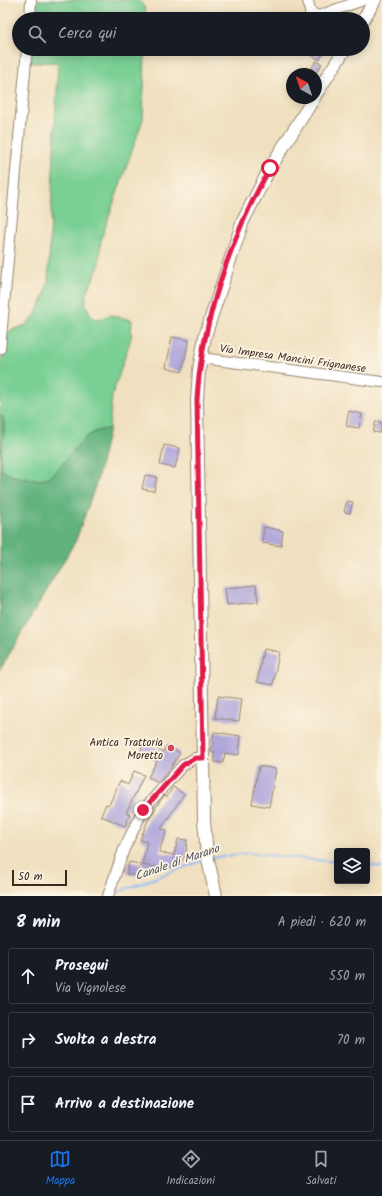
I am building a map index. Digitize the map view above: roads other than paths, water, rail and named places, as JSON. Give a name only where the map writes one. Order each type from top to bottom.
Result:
[{"type":"main road","points":[[368,12],[375,0]]},
{"type":"main road","points":[[322,84],[340,56]]},
{"type":"main road","points":[[216,896],[208,860],[204,821],[197,400],[201,358],[209,322],[243,221],[268,172],[310,104]]},
{"type":"street","points":[[30,12],[31,0]]},
{"type":"street","points":[[308,0],[310,12]]},
{"type":"street","points":[[329,12],[363,0]]},
{"type":"street","points":[[0,349],[26,56]]},
{"type":"street","name":"Via Impresa Mancini Frignanese","points":[[201,358],[382,382]]},
{"type":"street","points":[[108,896],[124,849],[143,810],[183,765],[195,758],[203,758]]},
{"type":"waterway","name":"Canale di Marano","points":[[211,858],[247,853],[334,862]]},
{"type":"waterway","name":"Canale di Marano","points":[[118,892],[203,860]]},
{"type":"waterway","name":"Canale di Marano","points":[[370,865],[382,867]]},
{"type":"place","name":"Antica Trattoria Moretto","points":[[171,748]]}]
